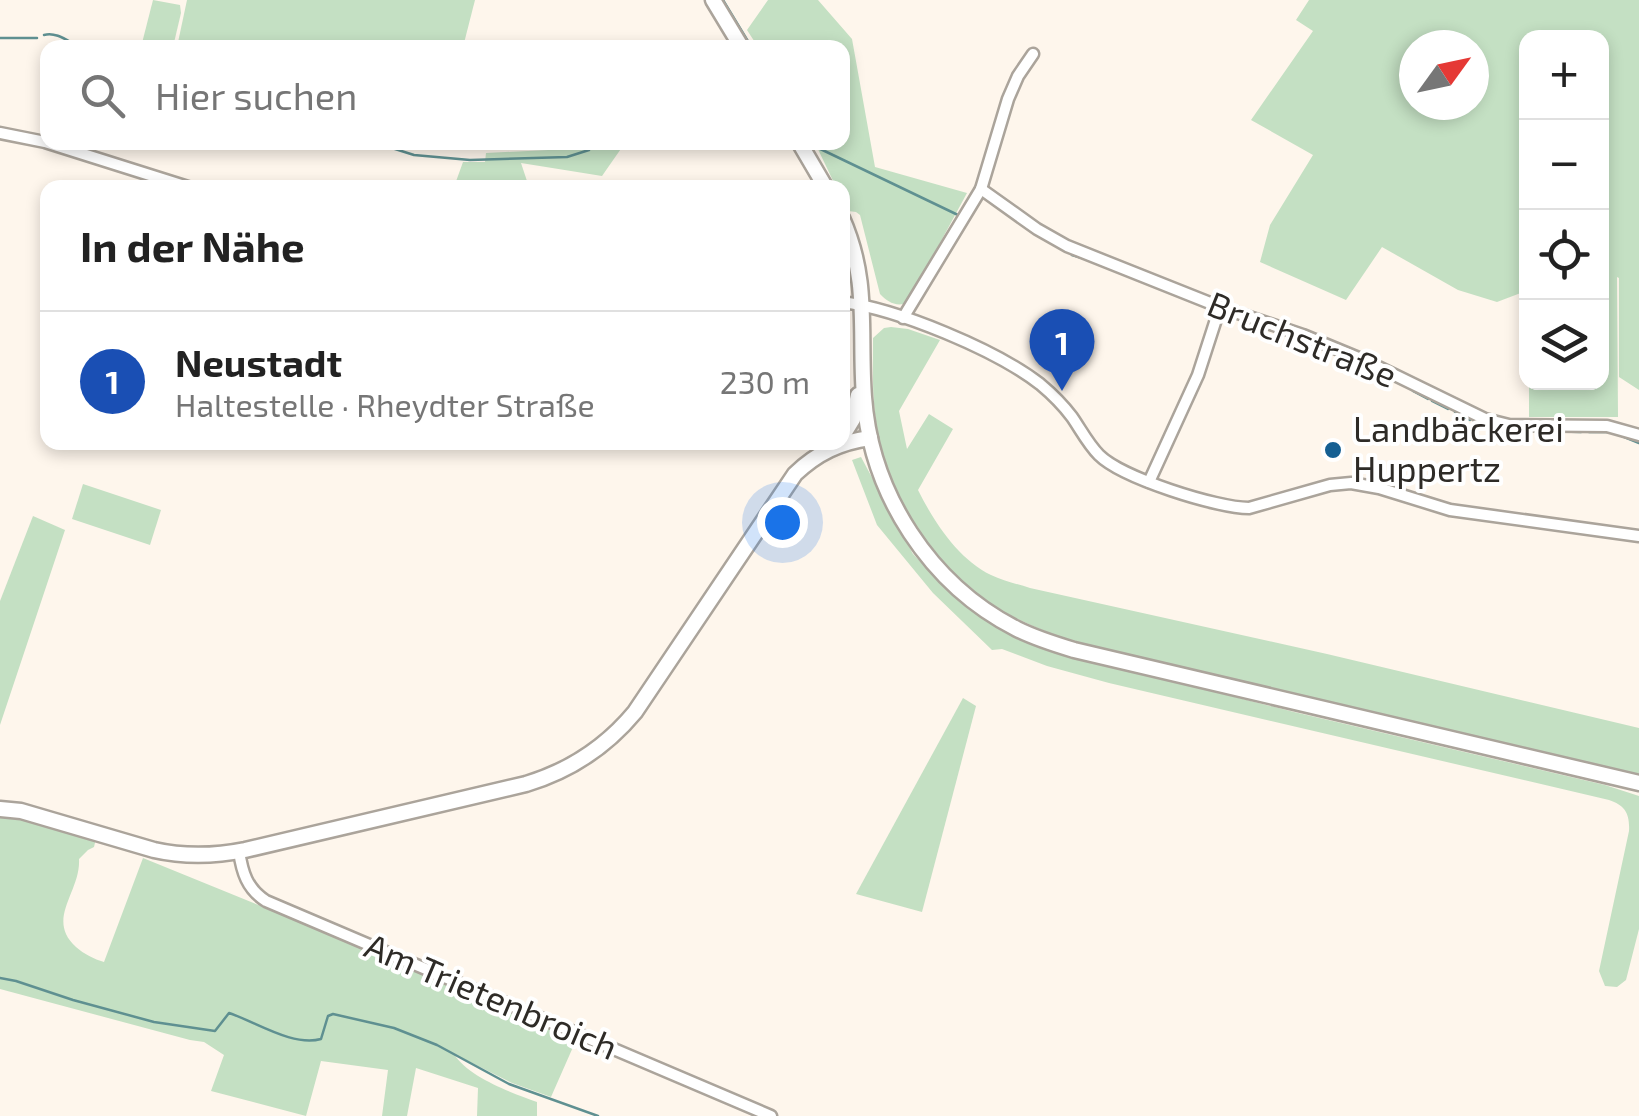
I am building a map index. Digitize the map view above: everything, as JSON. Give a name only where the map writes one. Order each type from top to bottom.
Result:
[{"type":"main road","points":[[713,0],[737,40]]},
{"type":"main road","points":[[804,150],[821,180]]},
{"type":"main road","points":[[850,239],[858,260],[863,306],[862,370],[870,438],[890,496],[908,530],[962,592],[1018,630],[1088,654],[1639,783]]},
{"type":"main road","points":[[850,424],[862,370]]},
{"type":"main road","points":[[850,440],[870,438]]},
{"type":"main road","points":[[0,809],[21,811],[164,852],[204,855],[238,851],[532,782],[562,770],[618,731],[646,697],[790,480],[826,450]]},
{"type":"street","points":[[903,318],[981,189],[1004,107],[1033,54]]},
{"type":"street","points":[[0,134],[40,143]]},
{"type":"street","points":[[63,150],[163,180]]},
{"type":"street","name":"Bruchstraße","points":[[981,189],[1059,242],[1220,308],[1366,360],[1485,420],[1607,426],[1639,435]]},
{"type":"street","points":[[850,304],[903,318],[990,354],[1028,376],[1064,407],[1102,458],[1148,482],[1220,504],[1244,508],[1330,485],[1362,484],[1450,510],[1639,536]]},
{"type":"street","points":[[1148,482],[1198,375],[1220,308]]},
{"type":"street","name":"Am Trietenbroich","points":[[238,851],[246,879],[266,901],[771,1116]]},
{"type":"green space","points":[[153,0],[180,5],[175,40],[143,40]]},
{"type":"green space","points":[[187,0],[475,0],[465,40],[178,40]]},
{"type":"green space","points":[[768,0],[818,0],[852,39],[875,167],[967,193],[908,302],[893,303],[880,294],[860,215],[850,211],[850,180],[833,180],[818,150],[850,150],[850,40],[753,40],[747,30]]},
{"type":"green space","points":[[1309,0],[1639,0],[1639,390],[1619,377],[1617,277],[1618,417],[1529,417],[1529,390],[1609,390],[1609,30],[1519,30],[1519,294],[1497,302],[1458,290],[1382,247],[1346,300],[1260,262],[1270,225],[1313,155],[1251,120],[1313,31],[1296,20]]},
{"type":"green space","points":[[620,150],[602,176],[521,163],[527,180],[457,180],[463,162],[485,162],[486,153]]},
{"type":"green space","points":[[891,327],[940,340],[899,411],[907,449],[929,414],[953,429],[918,490],[948,538],[979,568],[1030,588],[1639,728],[1639,775],[1081,645],[995,607],[962,584],[925,543],[887,468],[875,414],[873,338]]},
{"type":"green space","points":[[861,457],[913,554],[953,595],[1018,637],[1118,667],[1639,796],[1639,929],[1626,980],[1617,987],[1605,986],[1599,971],[1629,831],[1627,815],[1619,805],[1109,683],[1002,649],[992,650],[933,593],[877,525],[852,460]]},
{"type":"green space","points":[[83,484],[161,510],[150,545],[72,519]]},
{"type":"green space","points":[[33,516],[65,530],[0,725],[0,601]]},
{"type":"green space","points":[[963,698],[976,706],[922,912],[856,894]]},
{"type":"green space","points":[[0,809],[97,834],[94,847],[79,859],[64,916],[67,937],[89,956],[104,962],[143,858],[577,1038],[551,1097],[512,1083],[454,1054],[480,1077],[537,1102],[537,1116],[477,1116],[478,1088],[416,1068],[407,1116],[382,1116],[388,1070],[321,1061],[306,1116],[211,1091],[224,1055],[204,1042],[0,989]]},
{"type":"waterway","points":[[723,0],[747,40]]},
{"type":"waterway","points":[[44,35],[67,40]]},
{"type":"waterway","points":[[0,38],[37,38]]},
{"type":"waterway","points":[[398,150],[470,160],[567,157],[589,150]]},
{"type":"waterway","points":[[823,150],[958,215]]},
{"type":"waterway","points":[[1072,255],[1092,261]]},
{"type":"waterway","points":[[1166,291],[1213,310]]},
{"type":"waterway","points":[[1222,314],[1248,322]]},
{"type":"waterway","points":[[1288,336],[1310,344]]},
{"type":"waterway","points":[[1339,356],[1375,371]]},
{"type":"waterway","points":[[1413,391],[1428,399]]},
{"type":"waterway","points":[[1432,401],[1448,409]]},
{"type":"waterway","points":[[1455,412],[1470,420]]},
{"type":"waterway","points":[[1474,421],[1485,426]]},
{"type":"waterway","points":[[1492,429],[1518,432]]},
{"type":"waterway","points":[[1523,432],[1535,431]]},
{"type":"waterway","points":[[1542,431],[1581,432]]},
{"type":"waterway","points":[[1589,432],[1612,432],[1639,443]]},
{"type":"waterway","points":[[0,978],[154,1022],[215,1031],[229,1013],[299,1040],[321,1039],[328,1016],[333,1014],[394,1028],[437,1045],[509,1084],[598,1116]]},
{"type":"place","name":"Neustadt","points":[[1062,391]]},
{"type":"place","name":"Landbäckerei Huppertz","points":[[1333,450]]}]
